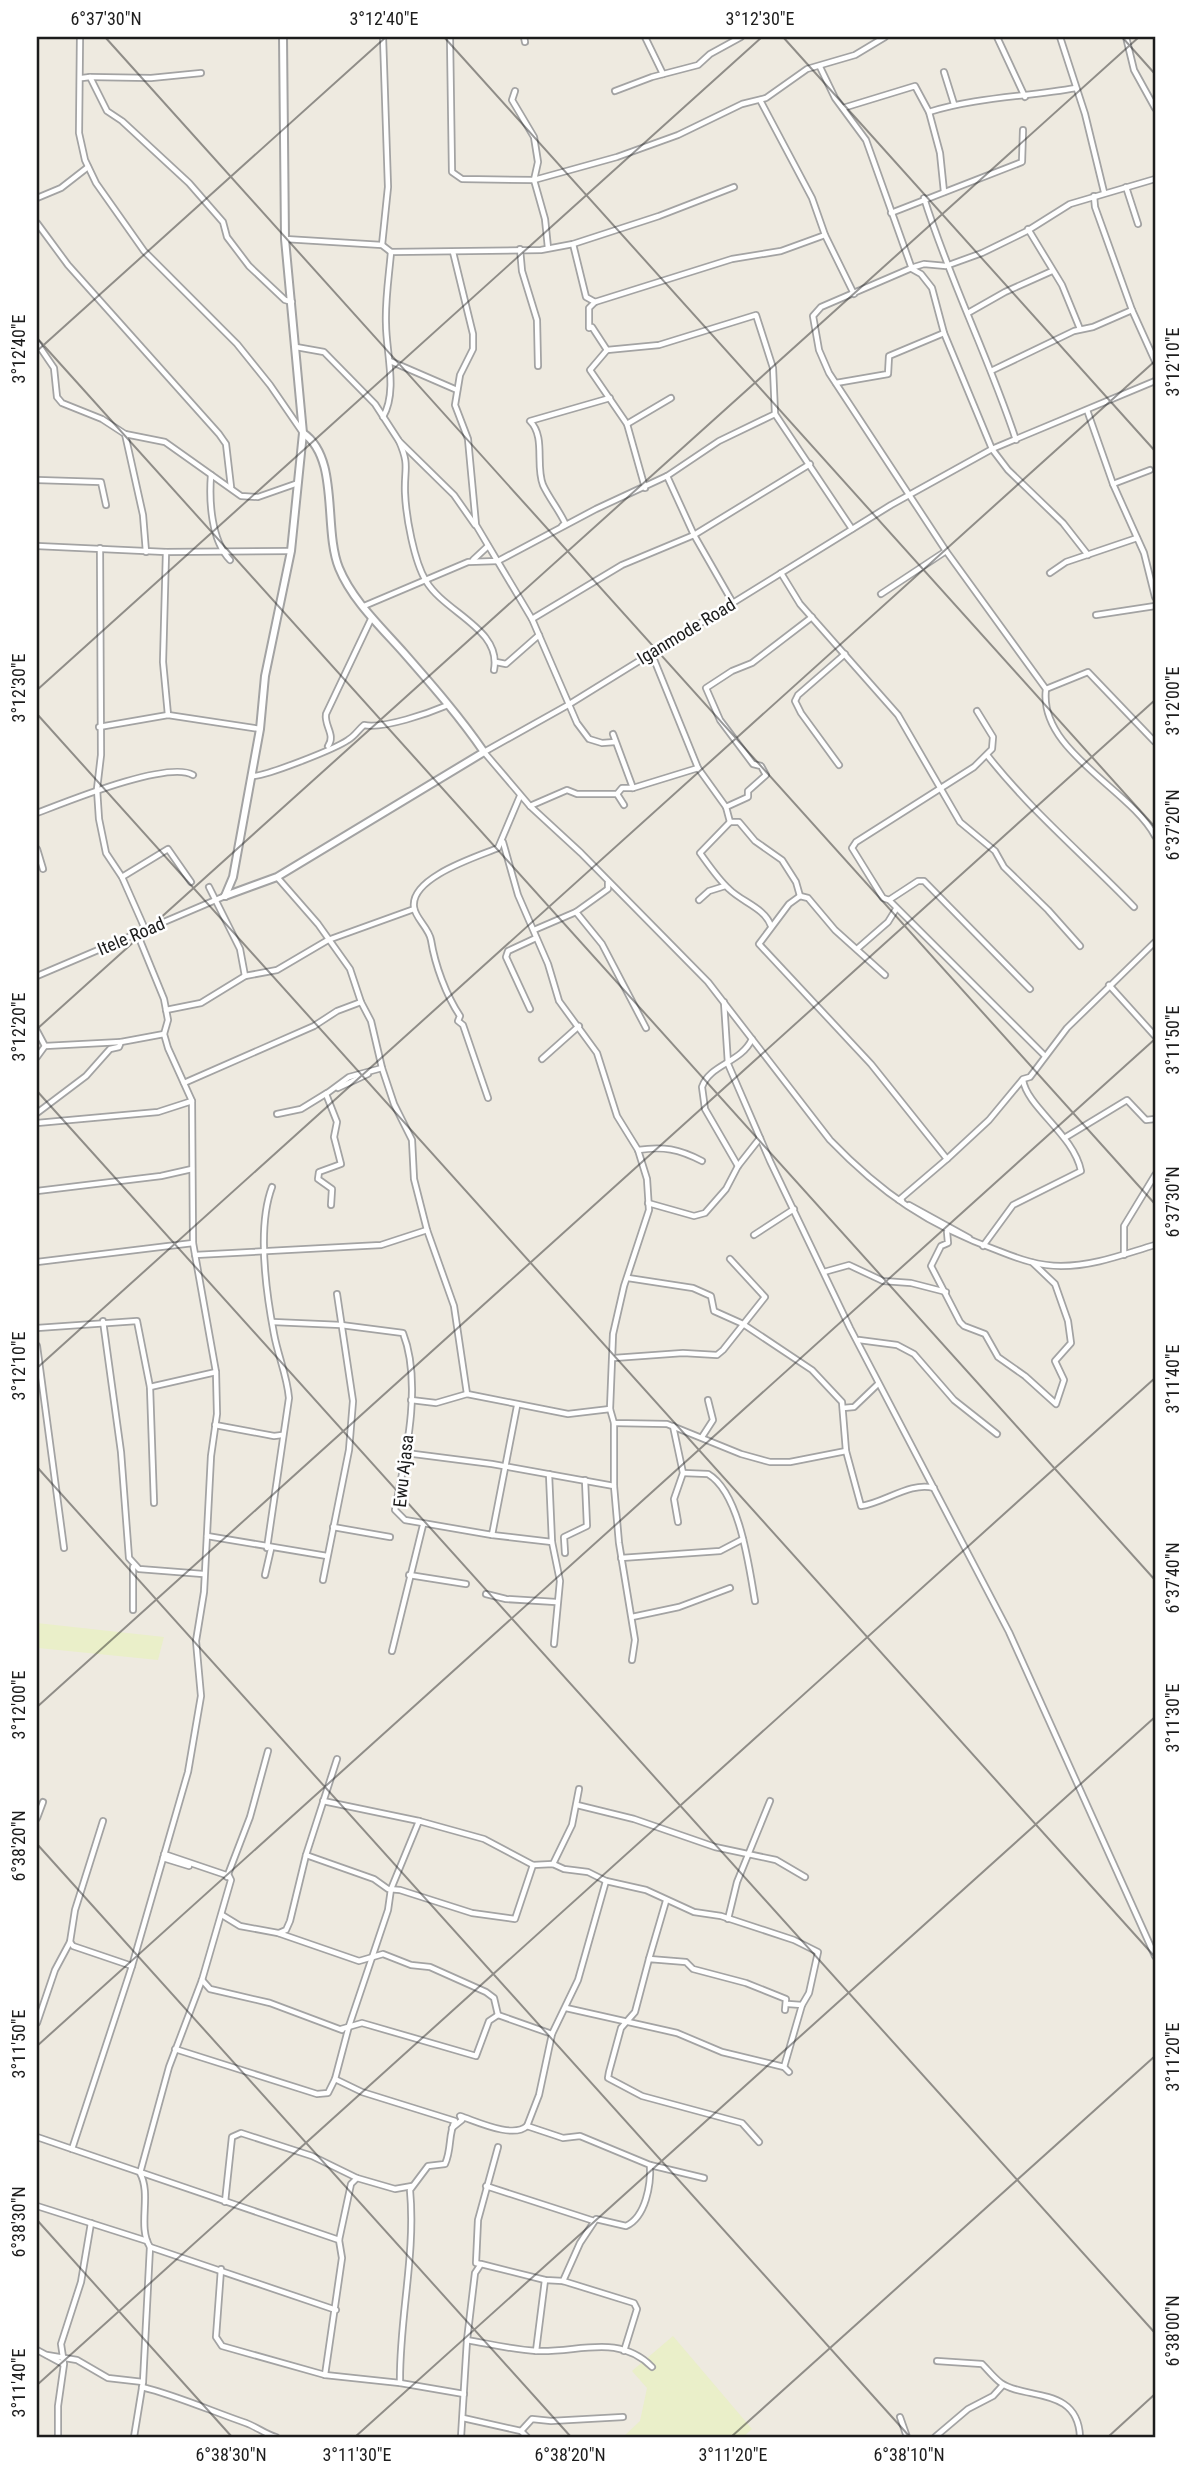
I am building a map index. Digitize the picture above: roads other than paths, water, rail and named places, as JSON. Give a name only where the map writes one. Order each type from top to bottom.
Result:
[{"type":"street","points":[[80,37],[82,78],[78,122],[88,167],[137,243],[237,344],[303,433],[315,441],[323,462],[340,569],[372,617],[449,704],[520,796],[724,1001],[816,1123],[848,1159],[914,1212],[947,1231],[1033,1263],[1077,1265],[1155,1245]]},
{"type":"street","points":[[225,896],[233,877],[260,729],[265,676],[291,551],[303,433],[293,302],[285,239],[283,37]]},
{"type":"street","points":[[382,245],[388,187],[383,37]]},
{"type":"street","points":[[450,37],[452,172],[462,179],[534,180],[617,157],[678,135],[742,104],[760,100],[807,69],[855,55],[885,37]]},
{"type":"street","points":[[645,37],[663,74]]},
{"type":"street","points":[[615,91],[698,65],[710,54],[741,37]]},
{"type":"street","points":[[997,37],[1025,97]]},
{"type":"street","points":[[1060,37],[1085,114],[1104,192]]},
{"type":"street","points":[[1126,37],[1134,70],[1155,108]]},
{"type":"street","points":[[820,67],[843,108],[866,140],[912,269],[921,274],[932,288],[944,333],[992,449],[1008,470],[1063,523],[1088,555]]},
{"type":"street","points":[[944,72],[954,104]]},
{"type":"street","points":[[82,78],[151,78],[201,73]]},
{"type":"street","points":[[90,77],[107,111],[122,121],[189,183],[223,222],[227,237],[249,266],[285,300],[293,302]]},
{"type":"street","points":[[843,108],[915,86],[929,112],[940,153],[944,191]]},
{"type":"street","points":[[929,112],[986,98],[1025,97],[1076,88]]},
{"type":"street","points":[[514,91],[512,100],[534,137],[538,162],[534,180],[545,219],[548,248]]},
{"type":"street","points":[[760,100],[812,198],[825,235],[854,294]]},
{"type":"street","points":[[891,213],[1022,162],[1023,130]]},
{"type":"street","points":[[37,198],[61,188],[88,167]]},
{"type":"street","points":[[1155,179],[1094,194],[1059,209],[982,253],[946,266],[924,264],[817,310],[813,316],[821,357],[836,383],[946,551],[1046,689],[1046,704],[1051,717],[1070,749],[1142,816],[1155,836]]},
{"type":"street","points":[[285,239],[382,245],[391,252],[548,248],[573,244],[659,216],[734,187]]},
{"type":"street","points":[[1126,187],[1138,223]]},
{"type":"street","points":[[1094,194],[1095,207],[1132,310],[1155,361]]},
{"type":"street","points":[[924,198],[946,266],[993,370],[1016,440]]},
{"type":"street","points":[[37,223],[68,265],[219,434],[226,444],[230,487]]},
{"type":"street","points":[[1028,229],[1062,285],[1080,329]]},
{"type":"street","points":[[589,308],[595,302],[732,259],[781,251],[825,235]]},
{"type":"street","points":[[573,244],[589,308],[589,328],[592,327],[607,350]]},
{"type":"street","points":[[520,249],[522,271],[537,320],[538,366]]},
{"type":"street","points":[[383,417],[388,402],[390,361],[386,324],[391,252]]},
{"type":"street","points":[[453,252],[473,334],[473,349],[462,368],[457,390],[456,411],[466,430],[469,447],[476,525]]},
{"type":"street","points":[[968,313],[1005,292],[1052,271]]},
{"type":"street","points":[[586,297],[595,302]]},
{"type":"street","points":[[993,370],[1080,329],[1093,327],[1132,310]]},
{"type":"street","points":[[645,488],[627,424],[590,370],[607,350],[659,345],[756,315],[773,368],[775,414],[852,529]]},
{"type":"street","points":[[836,383],[888,374],[889,356],[944,333]]},
{"type":"street","points":[[37,343],[54,368],[59,400],[102,419],[125,434],[165,442],[241,496],[249,497],[298,483]]},
{"type":"street","points":[[296,347],[324,352],[375,404],[399,441],[454,495],[476,525],[532,619],[568,705],[589,739],[602,744],[615,742]]},
{"type":"street","points":[[390,361],[457,390]]},
{"type":"street","name":"Iganmode Road","points":[[225,896],[277,877],[484,752],[568,705],[852,529],[992,449],[1155,381]]},
{"type":"street","points":[[561,527],[565,523],[562,516],[542,483],[537,428],[530,421],[610,398]]},
{"type":"street","points":[[627,424],[671,398]]},
{"type":"street","points":[[1087,410],[1113,484],[1137,538],[1155,597]]},
{"type":"street","points":[[473,561],[498,561],[561,527],[645,488],[719,441],[775,414]]},
{"type":"street","points":[[125,434],[143,515],[146,552]]},
{"type":"street","points":[[399,441],[407,461],[405,490],[408,522],[426,581],[455,614],[480,630],[495,654],[494,670]]},
{"type":"street","points":[[532,619],[622,565],[694,535],[810,464]]},
{"type":"street","points":[[1113,484],[1150,470]]},
{"type":"street","points":[[211,475],[210,502],[223,552],[230,560]]},
{"type":"street","points":[[667,476],[694,535],[733,603]]},
{"type":"street","points":[[37,480],[101,482],[106,505]]},
{"type":"street","points":[[1050,573],[1066,562],[1137,538]]},
{"type":"street","points":[[37,546],[146,552],[291,551]]},
{"type":"street","points":[[364,606],[473,561],[488,546]]},
{"type":"street","points":[[100,548],[101,755],[97,789],[106,853],[122,877],[145,929]]},
{"type":"street","points":[[881,594],[946,551]]},
{"type":"street","points":[[166,552],[163,662],[168,715]]},
{"type":"street","points":[[781,573],[812,617],[898,715],[970,833],[995,851],[1004,867],[1080,946]]},
{"type":"street","points":[[1096,615],[1155,606]]},
{"type":"street","points":[[325,750],[331,744],[326,714],[372,617]]},
{"type":"street","points":[[726,807],[748,797],[748,791],[766,775],[761,766],[753,764],[720,720],[706,688],[752,663],[812,617]]},
{"type":"street","points":[[496,662],[506,664],[540,635]]},
{"type":"street","points":[[651,652],[698,768],[726,807],[730,822]]},
{"type":"street","points":[[839,765],[795,701],[798,695],[845,654]]},
{"type":"street","points":[[1046,689],[1088,672],[1155,742]]},
{"type":"street","points":[[251,776],[262,776],[276,768],[348,741],[364,725],[377,727],[405,717],[424,716],[449,704]]},
{"type":"street","points":[[977,711],[993,737],[987,755],[853,846],[854,853],[883,898],[889,900],[1045,1056]]},
{"type":"street","points":[[99,727],[168,715],[260,729]]},
{"type":"street","points":[[613,734],[633,788]]},
{"type":"street","points":[[987,755],[1019,795],[1077,848],[1134,907]]},
{"type":"street","points":[[530,806],[567,790],[577,794],[617,793],[622,788],[633,788],[698,768]]},
{"type":"street","points":[[37,813],[97,789],[159,774],[188,772],[193,775]]},
{"type":"street","points":[[617,793],[624,805]]},
{"type":"street","points":[[488,1098],[463,1025],[458,1021],[460,1016],[431,949],[427,930],[414,909],[419,891],[431,879],[482,852],[498,848],[503,842],[520,796]]},
{"type":"street","points":[[771,926],[766,915],[745,903],[725,886],[700,853],[730,822],[738,822],[755,841],[777,855],[793,876],[800,896]]},
{"type":"street","points":[[503,842],[518,895],[534,930],[559,1001],[597,1053],[617,1116],[638,1150],[648,1179],[646,1222],[617,1310],[612,1343],[614,1358],[610,1409],[614,1423],[614,1486],[621,1558],[635,1640],[632,1660]]},
{"type":"street","points":[[498,848],[505,851]]},
{"type":"street","points":[[37,849],[43,869]]},
{"type":"street","points":[[122,877],[168,849],[191,882]]},
{"type":"street","points":[[233,877],[237,891]]},
{"type":"street","points":[[277,877],[350,969],[361,1002],[371,1021],[394,1104],[412,1140],[411,1163],[427,1230],[454,1306],[467,1394]]},
{"type":"street","points":[[889,900],[918,881],[924,881],[1030,989]]},
{"type":"street","points":[[534,930],[576,912],[608,889],[608,882]]},
{"type":"street","points":[[699,900],[709,891],[725,886]]},
{"type":"street","points":[[209,887],[240,948],[245,976]]},
{"type":"street","name":"Itele Road","points":[[37,976],[225,896]]},
{"type":"street","points":[[800,896],[771,926],[759,943],[871,1064],[947,1159]]},
{"type":"street","points":[[800,896],[808,898],[835,930],[885,975]]},
{"type":"street","points":[[166,1010],[201,1003],[245,976],[278,970],[328,940],[414,909]]},
{"type":"street","points":[[857,949],[888,922],[896,909]]},
{"type":"street","points":[[576,912],[601,944],[646,1028]]},
{"type":"street","points":[[72,2149],[132,1966],[188,1772],[201,1696],[196,1646],[204,1592],[216,1372],[193,1243],[192,1169],[195,1144],[192,1101],[164,1034],[168,1020],[166,1010],[155,971],[137,933]]},
{"type":"street","points":[[530,1009],[506,957],[508,951],[536,938]]},
{"type":"street","points":[[983,1246],[899,1200],[989,1121],[1023,1079],[1030,1077],[1045,1056],[1109,985],[1155,942]]},
{"type":"street","points":[[1109,985],[1155,1036]]},
{"type":"street","points":[[724,1001],[728,1063],[760,1138],[878,1383],[1009,1632],[1155,1956]]},
{"type":"street","points":[[183,1083],[314,1026],[337,1011],[361,1002]]},
{"type":"street","points":[[542,1059],[579,1026]]},
{"type":"street","points":[[37,1031],[45,1046]]},
{"type":"street","points":[[45,1046],[121,1042],[164,1034]]},
{"type":"street","points":[[738,1166],[714,1126],[702,1097],[705,1079],[748,1048],[752,1039]]},
{"type":"street","points":[[37,1113],[86,1076],[110,1049],[119,1047],[121,1042]]},
{"type":"street","points":[[37,1057],[45,1046]]},
{"type":"street","points":[[277,1114],[301,1109],[349,1077],[382,1068]]},
{"type":"street","points":[[720,1068],[731,1070]]},
{"type":"street","points":[[983,1246],[1013,1205],[1081,1171],[1066,1137],[1027,1090],[1023,1079]]},
{"type":"street","points":[[326,1094],[337,1122],[334,1137],[341,1164],[319,1172],[318,1179],[332,1189],[331,1205]]},
{"type":"street","points":[[1066,1137],[1127,1100],[1146,1120],[1155,1119]]},
{"type":"street","points":[[37,1124],[158,1112],[192,1101]]},
{"type":"street","points":[[648,1203],[694,1216],[702,1215],[726,1189],[738,1166],[760,1138]]},
{"type":"street","points":[[638,1150],[672,1148],[702,1161]]},
{"type":"street","points":[[37,1191],[161,1176],[192,1169]]},
{"type":"street","points":[[1124,1255],[1124,1226],[1155,1175]]},
{"type":"street","points":[[265,1575],[288,1389],[272,1322],[266,1251],[264,1207],[272,1187]]},
{"type":"street","points":[[754,1235],[794,1209]]},
{"type":"street","points":[[195,1255],[380,1245],[427,1230]]},
{"type":"street","points":[[947,1231],[950,1238],[948,1243],[941,1246],[931,1266],[964,1326],[985,1334],[998,1357],[1025,1376],[1056,1404],[1064,1380],[1055,1361],[1071,1343],[1071,1334],[1055,1284],[1033,1263]]},
{"type":"street","points":[[37,1262],[193,1243]]},
{"type":"street","points":[[614,1358],[717,1354],[765,1297],[730,1259]]},
{"type":"street","points":[[824,1272],[849,1265],[883,1281],[911,1283],[946,1292]]},
{"type":"street","points":[[628,1278],[693,1288],[711,1296],[714,1311],[743,1324],[812,1370],[842,1402],[846,1451],[861,1506],[925,1485],[935,1488]]},
{"type":"street","points":[[931,1290],[937,1280]]},
{"type":"street","points":[[323,1580],[349,1450],[353,1401],[337,1294]]},
{"type":"street","points":[[103,1321],[112,1367],[130,1558],[133,1566],[133,1610]]},
{"type":"street","points":[[37,1328],[103,1321],[136,1321],[150,1387],[154,1503]]},
{"type":"street","points":[[272,1322],[341,1325]]},
{"type":"street","name":"Ewu Ajasa","points":[[341,1325],[403,1333],[410,1366],[411,1400],[406,1453],[395,1510],[400,1518],[423,1525]]},
{"type":"street","points":[[858,1340],[897,1345],[914,1354],[954,1400],[997,1434]]},
{"type":"street","points":[[37,1346],[64,1548]]},
{"type":"street","points":[[150,1387],[216,1372]]},
{"type":"street","points":[[843,1408],[854,1407],[878,1383]]},
{"type":"street","points":[[411,1400],[436,1402],[467,1394],[517,1406],[577,1415],[610,1409]]},
{"type":"street","points":[[702,1437],[713,1420],[708,1400]]},
{"type":"street","points":[[492,1535],[517,1406]]},
{"type":"street","points":[[614,1423],[673,1426],[741,1454],[770,1462],[790,1462],[846,1451]]},
{"type":"street","points":[[215,1425],[274,1436],[282,1434]]},
{"type":"street","points":[[673,1426],[683,1473],[674,1499],[678,1522]]},
{"type":"street","points":[[274,1436],[280,1443]]},
{"type":"street","points":[[406,1453],[614,1486]]},
{"type":"street","points":[[683,1473],[706,1474],[715,1479],[729,1501],[743,1539],[755,1601]]},
{"type":"street","points":[[549,1474],[552,1542],[559,1581],[554,1644]]},
{"type":"street","points":[[565,1553],[564,1537],[587,1526],[585,1480]]},
{"type":"street","points":[[392,1651],[423,1525],[552,1542]]},
{"type":"street","points":[[332,1527],[390,1536]]},
{"type":"street","points":[[206,1536],[327,1556]]},
{"type":"street","points":[[621,1558],[720,1551],[743,1539]]},
{"type":"street","points":[[133,1566],[147,1571],[203,1574]]},
{"type":"street","points":[[409,1575],[466,1584]]},
{"type":"street","points":[[632,1617],[679,1607],[730,1588]]},
{"type":"street","points":[[486,1594],[506,1599],[556,1602]]},
{"type":"street","points":[[134,2437],[142,2384],[149,2244],[144,2183],[140,2173],[175,2049],[202,1980],[222,1915],[231,1883],[229,1878],[250,1817],[268,1751]]},
{"type":"street","points":[[278,1933],[286,1930],[290,1921],[306,1855],[337,1759]]},
{"type":"street","points":[[553,1864],[568,1834],[578,1805],[579,1789]]},
{"type":"street","points":[[323,1801],[419,1821],[484,1839],[533,1865],[553,1864],[564,1869],[588,1872],[606,1881],[646,1890],[694,1912],[728,1919],[794,1940],[818,1952],[809,1993],[802,2005],[783,2067]]},
{"type":"street","points":[[728,1919],[737,1882],[770,1801]]},
{"type":"street","points":[[578,1805],[634,1819],[715,1847],[776,1860],[805,1877]]},
{"type":"street","points":[[37,1818],[38,1806]]},
{"type":"street","points":[[37,2024],[55,1970],[70,1942],[75,1910],[103,1821]]},
{"type":"street","points":[[175,2049],[317,2094],[328,2092],[335,2079],[391,1889],[419,1821]]},
{"type":"street","points":[[306,1855],[374,1879],[391,1889],[472,1913],[515,1919],[533,1865]]},
{"type":"street","points":[[163,1856],[229,1878]]},
{"type":"street","points":[[451,2128],[462,2120],[460,2116],[505,2129],[520,2130],[527,2126],[539,2095],[552,2034],[566,2008],[606,1881]]},
{"type":"street","points":[[666,1901],[635,2012],[621,2028],[608,2078],[642,2096],[742,2123],[760,2143]]},
{"type":"street","points":[[222,1915],[240,1926],[278,1933],[359,1961],[368,1961],[373,1956],[383,1954],[417,1967],[430,1967],[486,1992],[494,1998],[499,2015]]},
{"type":"street","points":[[70,1942],[118,1963],[132,1966]]},
{"type":"street","points":[[649,1959],[686,1962],[694,1969],[772,1993],[786,1999],[788,2004]]},
{"type":"street","points":[[202,1980],[210,1989],[270,2003],[309,2020],[341,2029],[347,2036]]},
{"type":"street","points":[[788,2004],[802,2005]]},
{"type":"street","points":[[785,2010],[788,2004]]},
{"type":"street","points":[[566,2008],[677,2033],[723,2052],[783,2067],[789,2072]]},
{"type":"street","points":[[499,2015],[552,2034]]},
{"type":"street","points":[[341,2029],[362,2024],[476,2056],[489,2021],[499,2015]]},
{"type":"street","points":[[335,2079],[362,2092],[454,2121],[451,2128],[453,2141],[445,2164],[428,2166],[410,2190],[412,2216],[408,2290],[398,2351],[400,2383]]},
{"type":"street","points":[[527,2126],[563,2138],[585,2138],[650,2165],[704,2179]]},
{"type":"street","points":[[225,2202],[232,2137],[241,2133],[312,2156],[357,2178],[395,2189],[413,2186]]},
{"type":"street","points":[[37,2137],[339,2240]]},
{"type":"street","points":[[498,2147],[478,2220],[476,2263],[545,2280],[563,2281],[636,2305],[624,2351]]},
{"type":"street","points":[[563,2281],[594,2221],[599,2217],[623,2226],[632,2223],[647,2192],[650,2165]]},
{"type":"street","points":[[325,2375],[342,2258],[339,2240],[351,2184],[357,2178]]},
{"type":"street","points":[[486,2186],[594,2221]]},
{"type":"street","points":[[37,2206],[336,2310]]},
{"type":"street","points":[[58,2437],[58,2406],[64,2364],[61,2344],[81,2282],[91,2223]]},
{"type":"street","points":[[461,2437],[467,2340],[475,2273],[481,2264]]},
{"type":"street","points":[[221,2269],[216,2337],[218,2342],[243,2353],[325,2375],[400,2383],[464,2394]]},
{"type":"street","points":[[536,2351],[545,2280]]},
{"type":"street","points":[[467,2340],[536,2351],[610,2346],[652,2367]]},
{"type":"street","points":[[37,2350],[64,2364]]},
{"type":"street","points":[[47,2355],[63,2356],[108,2378],[142,2384],[175,2395],[195,2406],[216,2411],[276,2437]]},
{"type":"street","points":[[937,2361],[982,2364],[1003,2385],[1039,2392],[1060,2402],[1074,2415],[1080,2437]]},
{"type":"street","points":[[935,2437],[968,2409],[993,2396],[1003,2385]]},
{"type":"street","points":[[521,2431],[532,2419],[551,2421],[623,2417]]},
{"type":"street","points":[[900,2417],[907,2437]]},
{"type":"street","points":[[463,2418],[521,2431],[527,2437]]}]
